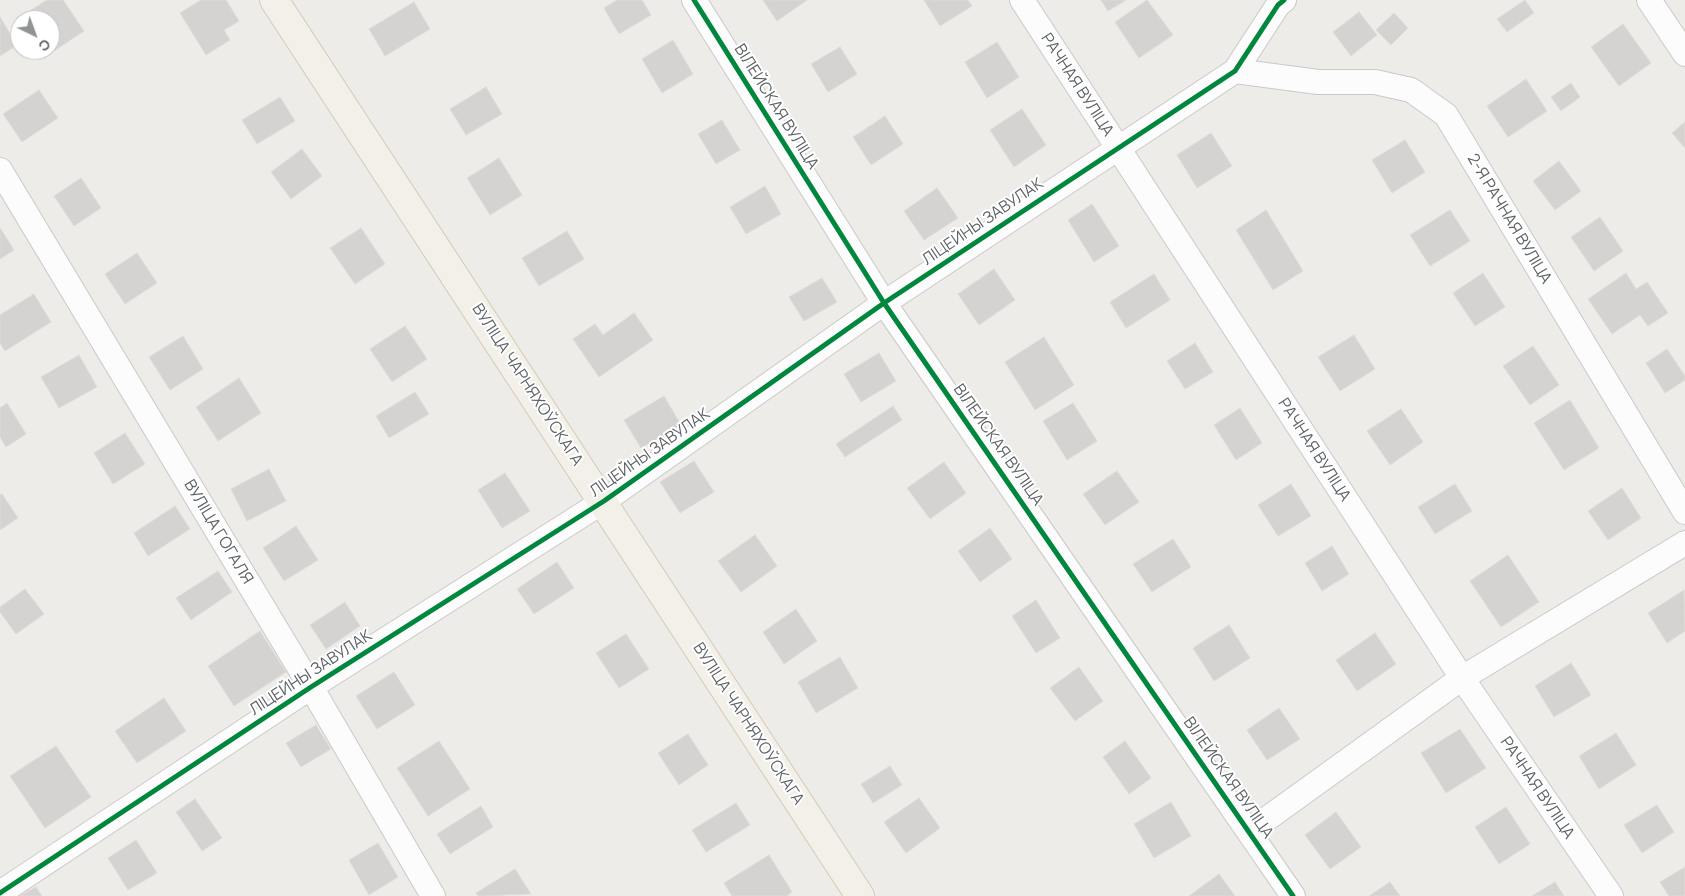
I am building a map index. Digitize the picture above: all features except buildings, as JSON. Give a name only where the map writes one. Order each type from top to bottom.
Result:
[{"type":"main road","name":"ВУЛІЦА ЧАРНЯХОЎСКАГА","points":[[274,0],[604,501],[860,896]]},
{"type":"street","name":"ВІЛЕЙСКАЯ ВУЛІЦА","points":[[694,0],[884,303],[1250,831],[1293,896]]},
{"type":"street","name":"РАЧНАЯ ВУЛІЦА","points":[[1022,0],[1462,678],[1611,896]]},
{"type":"street","name":"ЛІЦЕЙНЫ ЗАВУЛАК","points":[[0,893],[311,687],[604,501],[884,303],[1236,71],[1284,0]]},
{"type":"street","points":[[1650,0],[1685,54]]},
{"type":"street","name":"2-Я РАЧНАЯ ВУЛІЦА","points":[[1236,71],[1318,82],[1376,82],[1411,90],[1446,115],[1685,512]]},
{"type":"street","name":"ВУЛІЦА ГОГАЛЯ","points":[[0,170],[311,687],[433,896]]},
{"type":"street","points":[[1250,831],[1462,678],[1685,543]]},
{"type":"cycle path","points":[[694,0],[884,303],[1293,896]]},
{"type":"cycle path","points":[[0,893],[311,687],[604,501],[884,303],[1235,71],[1278,5],[1284,0]]}]
